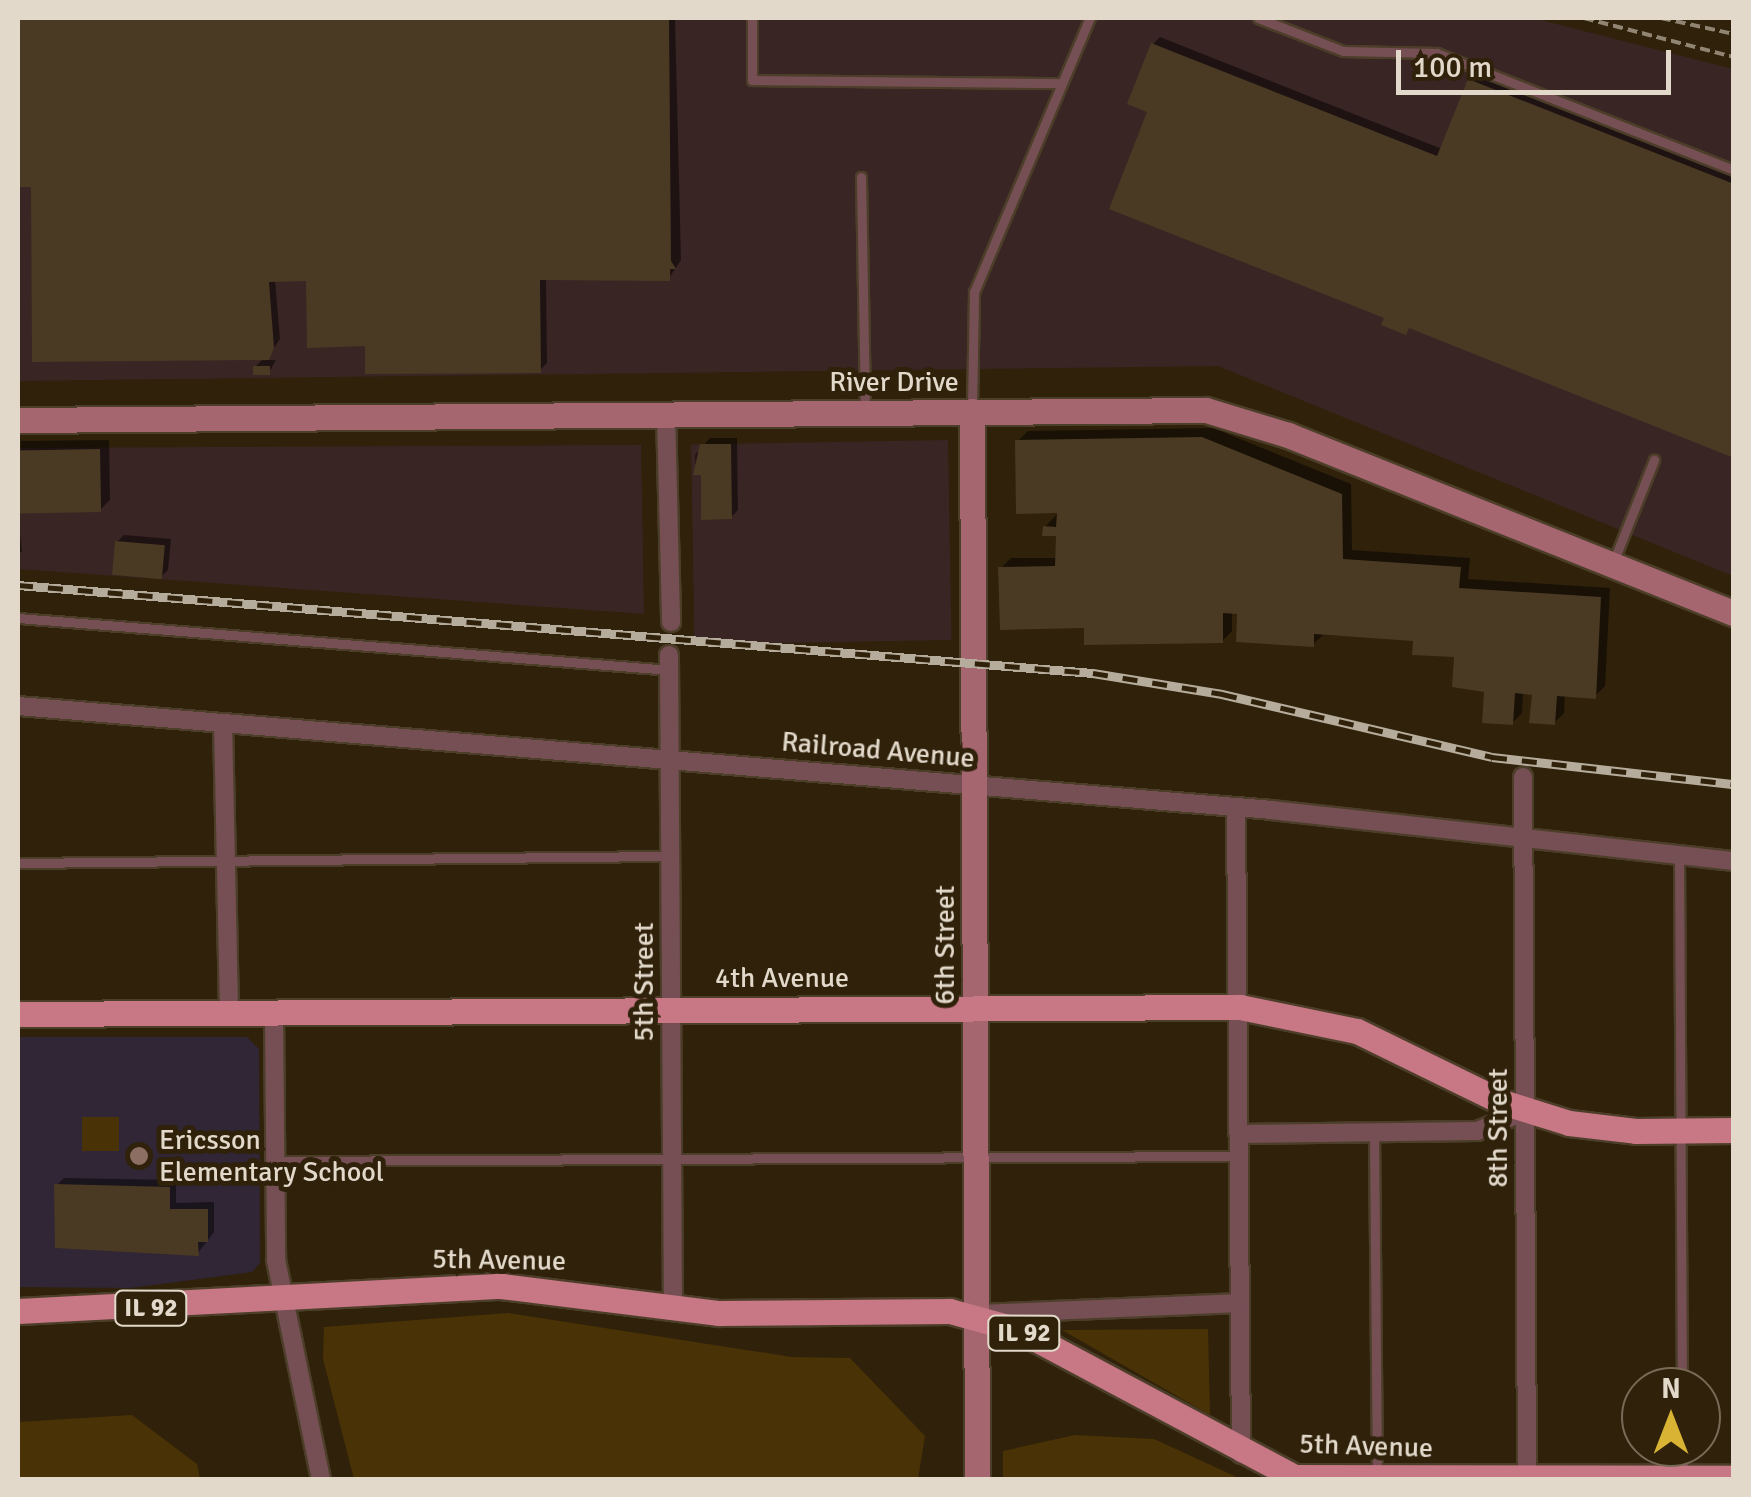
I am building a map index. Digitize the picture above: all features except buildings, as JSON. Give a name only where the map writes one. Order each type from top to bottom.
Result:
[{"type":"main road","name":"River Drive","points":[[18,420],[1165,408],[1249,420],[1734,612]]},
{"type":"main road","name":"6th Street","points":[[972,411],[977,1480]]},
{"type":"main road","name":"4th Avenue","points":[[18,1014],[1240,1006],[1357,1031],[1526,1111],[1602,1128],[1734,1130]]},
{"type":"main road","name":"5th Avenue","points":[[18,1312],[530,1287],[674,1309],[978,1314],[1019,1330],[1241,1454],[1294,1477],[1734,1478]]},
{"type":"street","points":[[666,413],[671,622]]},
{"type":"street","name":"5th Street","points":[[670,662],[674,1309]]},
{"type":"street","name":"Railroad Avenue","points":[[18,706],[1236,807],[1734,861]]},
{"type":"street","points":[[223,723],[229,1012]]},
{"type":"street","name":"8th Street","points":[[1524,777],[1527,1478]]},
{"type":"street","points":[[1236,807],[1241,1454]]},
{"type":"street","points":[[274,1012],[276,1260],[322,1480]]},
{"type":"street","points":[[1239,1134],[1477,1131],[1526,1111]]},
{"type":"street","name":"5th Avenue","points":[[978,1314],[1238,1303]]},
{"type":"lane","points":[[752,18],[752,80],[1062,83]]},
{"type":"lane","points":[[972,411],[974,292],[1090,18]]},
{"type":"lane","points":[[1258,18],[1343,52],[1437,53],[1734,170]]},
{"type":"lane","points":[[861,177],[865,412]]},
{"type":"lane","points":[[1612,564],[1654,460]]},
{"type":"lane","points":[[18,618],[670,662]]},
{"type":"lane","points":[[18,863],[670,856]]},
{"type":"lane","points":[[1679,856],[1682,1367]]},
{"type":"lane","points":[[1374,1133],[1377,1479]]},
{"type":"lane","points":[[276,1161],[1238,1156]]},
{"type":"path","points":[[1584,18],[1734,57]]},
{"type":"path","points":[[1661,18],[1734,34]]},
{"type":"shaded area","points":[[18,18],[1533,18],[1733,69],[1733,576],[1218,366],[18,381]]},
{"type":"shaded area","points":[[948,440],[951,640],[695,644],[691,444]]},
{"type":"shaded area","points":[[641,445],[644,614],[18,569],[18,448]]},
{"type":"shaded area","name":"Ericsson Elementary School","points":[[18,1037],[247,1037],[259,1049],[260,1263],[252,1272],[131,1288],[18,1287]]},
{"type":"shaded area","points":[[82,1117],[119,1117],[119,1151],[82,1151]]},
{"type":"shaded area","points":[[508,1313],[792,1357],[850,1358],[925,1436],[918,1479],[354,1479],[323,1359],[324,1327]]},
{"type":"shaded area","points":[[1208,1329],[1210,1415],[1062,1330]]},
{"type":"shaded area","points":[[132,1415],[197,1464],[200,1479],[18,1479],[18,1422]]},
{"type":"shaded area","points":[[1075,1435],[1154,1439],[1241,1479],[1003,1479],[1003,1451]]},
{"type":"railway","points":[[18,585],[1093,673],[1222,694],[1492,757],[1734,784]]},
{"type":"place","name":"Ericsson Elementary School","points":[[139,1156]]}]
